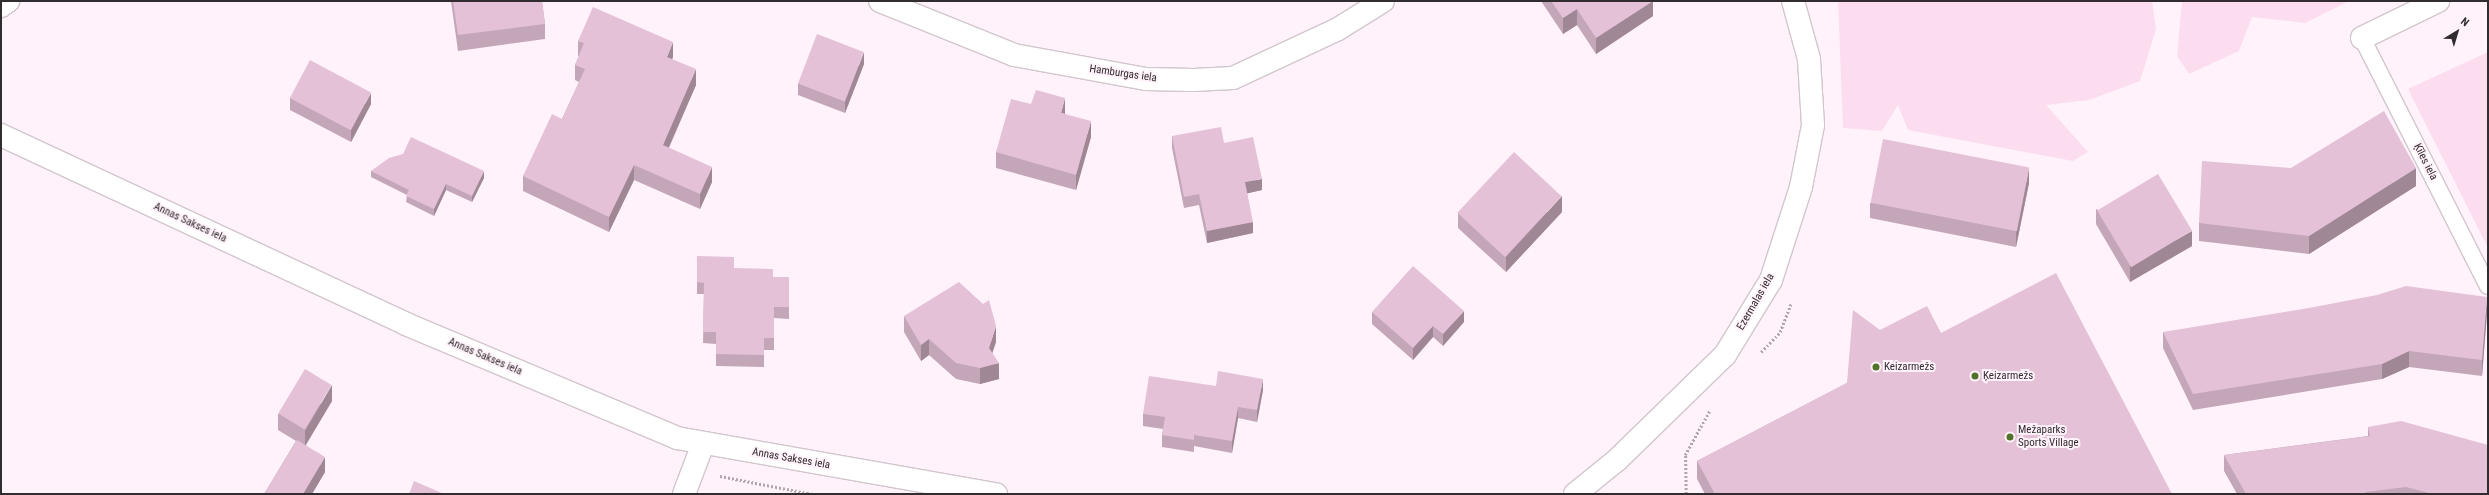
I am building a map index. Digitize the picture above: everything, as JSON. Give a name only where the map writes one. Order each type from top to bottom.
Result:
[{"type":"street","points":[[1,6],[8,1]]},
{"type":"street","name":"Hamburgas iela","points":[[880,1],[1014,55],[1146,79],[1192,80],[1233,78],[1338,29],[1383,1]]},
{"type":"street","name":"Ezermalas iela","points":[[1575,494],[1617,460],[1725,355],[1771,280],[1801,188],[1812,125],[1809,60],[1793,1]]},
{"type":"street","points":[[2362,38],[2438,1]]},
{"type":"street","name":"Annas Sakses iela","points":[[1,135],[406,324],[677,438],[703,444],[995,494]]},
{"type":"street","points":[[684,494],[703,444]]},
{"type":"lane","name":"Ķīles iela","points":[[2362,38],[2488,286]]},
{"type":"path","points":[[1686,494],[1685,454],[1714,402]]},
{"type":"shaded area","points":[[1838,1],[2152,1],[2156,29],[2140,81],[2089,100],[2046,105],[2088,152],[2073,161],[1908,130],[1898,105],[1882,131],[1843,128]]},
{"type":"shaded area","points":[[2182,1],[2349,1],[2305,23],[2252,17],[2239,51],[2189,74],[2177,56]]},
{"type":"shaded area","points":[[2488,52],[2488,248],[2408,89]]},
{"type":"building","points":[[453,1],[542,1],[545,24],[458,35]]},
{"type":"building","points":[[1551,1],[1653,1],[1596,38],[1577,9],[1563,18]]},
{"type":"building","points":[[593,7],[673,42],[667,57],[696,69],[663,145],[712,167],[700,194],[634,165],[609,217],[523,176],[552,114],[562,119],[585,69],[575,65],[584,43],[578,41]]},
{"type":"building","points":[[817,34],[864,52],[845,101],[798,83]]},
{"type":"building","points":[[310,60],[371,92],[351,130],[290,98]]},
{"type":"building","points":[[1036,90],[1065,98],[1061,113],[1091,121],[1076,175],[996,152],[1011,99],[1031,104]]},
{"type":"building","points":[[2384,111],[2416,168],[2309,236],[2199,223],[2202,161],[2291,168]]},
{"type":"building","points":[[1221,127],[1224,143],[1253,137],[1262,179],[1245,182],[1253,222],[1207,231],[1199,194],[1184,197],[1172,136]]},
{"type":"building","points":[[411,137],[484,171],[472,196],[446,184],[434,209],[406,196],[409,190],[371,171],[389,158],[403,154]]},
{"type":"building","points":[[1883,139],[2029,167],[2017,231],[1871,203]]},
{"type":"building","points":[[1514,152],[1562,196],[1505,257],[1457,213]]},
{"type":"building","points":[[2158,174],[2192,231],[2131,267],[2097,211]]},
{"type":"building","points":[[697,256],[734,257],[734,268],[773,269],[773,277],[789,277],[789,307],[774,307],[774,338],[764,338],[764,355],[716,354],[716,332],[703,332],[704,283],[697,282]]},
{"type":"building","points":[[1413,266],[1464,311],[1443,334],[1433,326],[1413,348],[1372,312]]},
{"type":"building","name":"Ķeizarmežs","points":[[2056,273],[2172,494],[1715,494],[1697,461],[1847,383],[1853,310],[1880,330],[1927,306],[1941,333]]},
{"type":"building","points":[[959,282],[983,304],[989,300],[996,326],[989,348],[999,363],[980,368],[956,363],[929,339],[921,345],[904,316]]},
{"type":"building","points":[[2406,286],[2487,297],[2482,360],[2409,351],[2382,364],[2193,394],[2163,332],[2309,308],[2377,295]]},
{"type":"building","points":[[305,369],[332,385],[305,430],[278,414]]},
{"type":"building","points":[[1218,371],[1263,379],[1257,410],[1238,407],[1232,441],[1194,435],[1194,440],[1162,435],[1165,417],[1143,414],[1149,376],[1216,386]]},
{"type":"building","points":[[2401,421],[2488,445],[2488,494],[2433,494],[2406,487],[2366,492],[2366,494],[2246,494],[2224,455],[2370,436],[2368,427]]},
{"type":"building","points":[[297,440],[325,457],[303,494],[264,494]]},
{"type":"building","points":[[414,481],[444,494],[409,494]]},
{"type":"place","name":"Keizarmežs","points":[[1876,367]]},
{"type":"place","name":"Ķeizarmežs","points":[[1975,376]]},
{"type":"place","name":"Mežaparks Sports Village","points":[[2010,437]]}]
